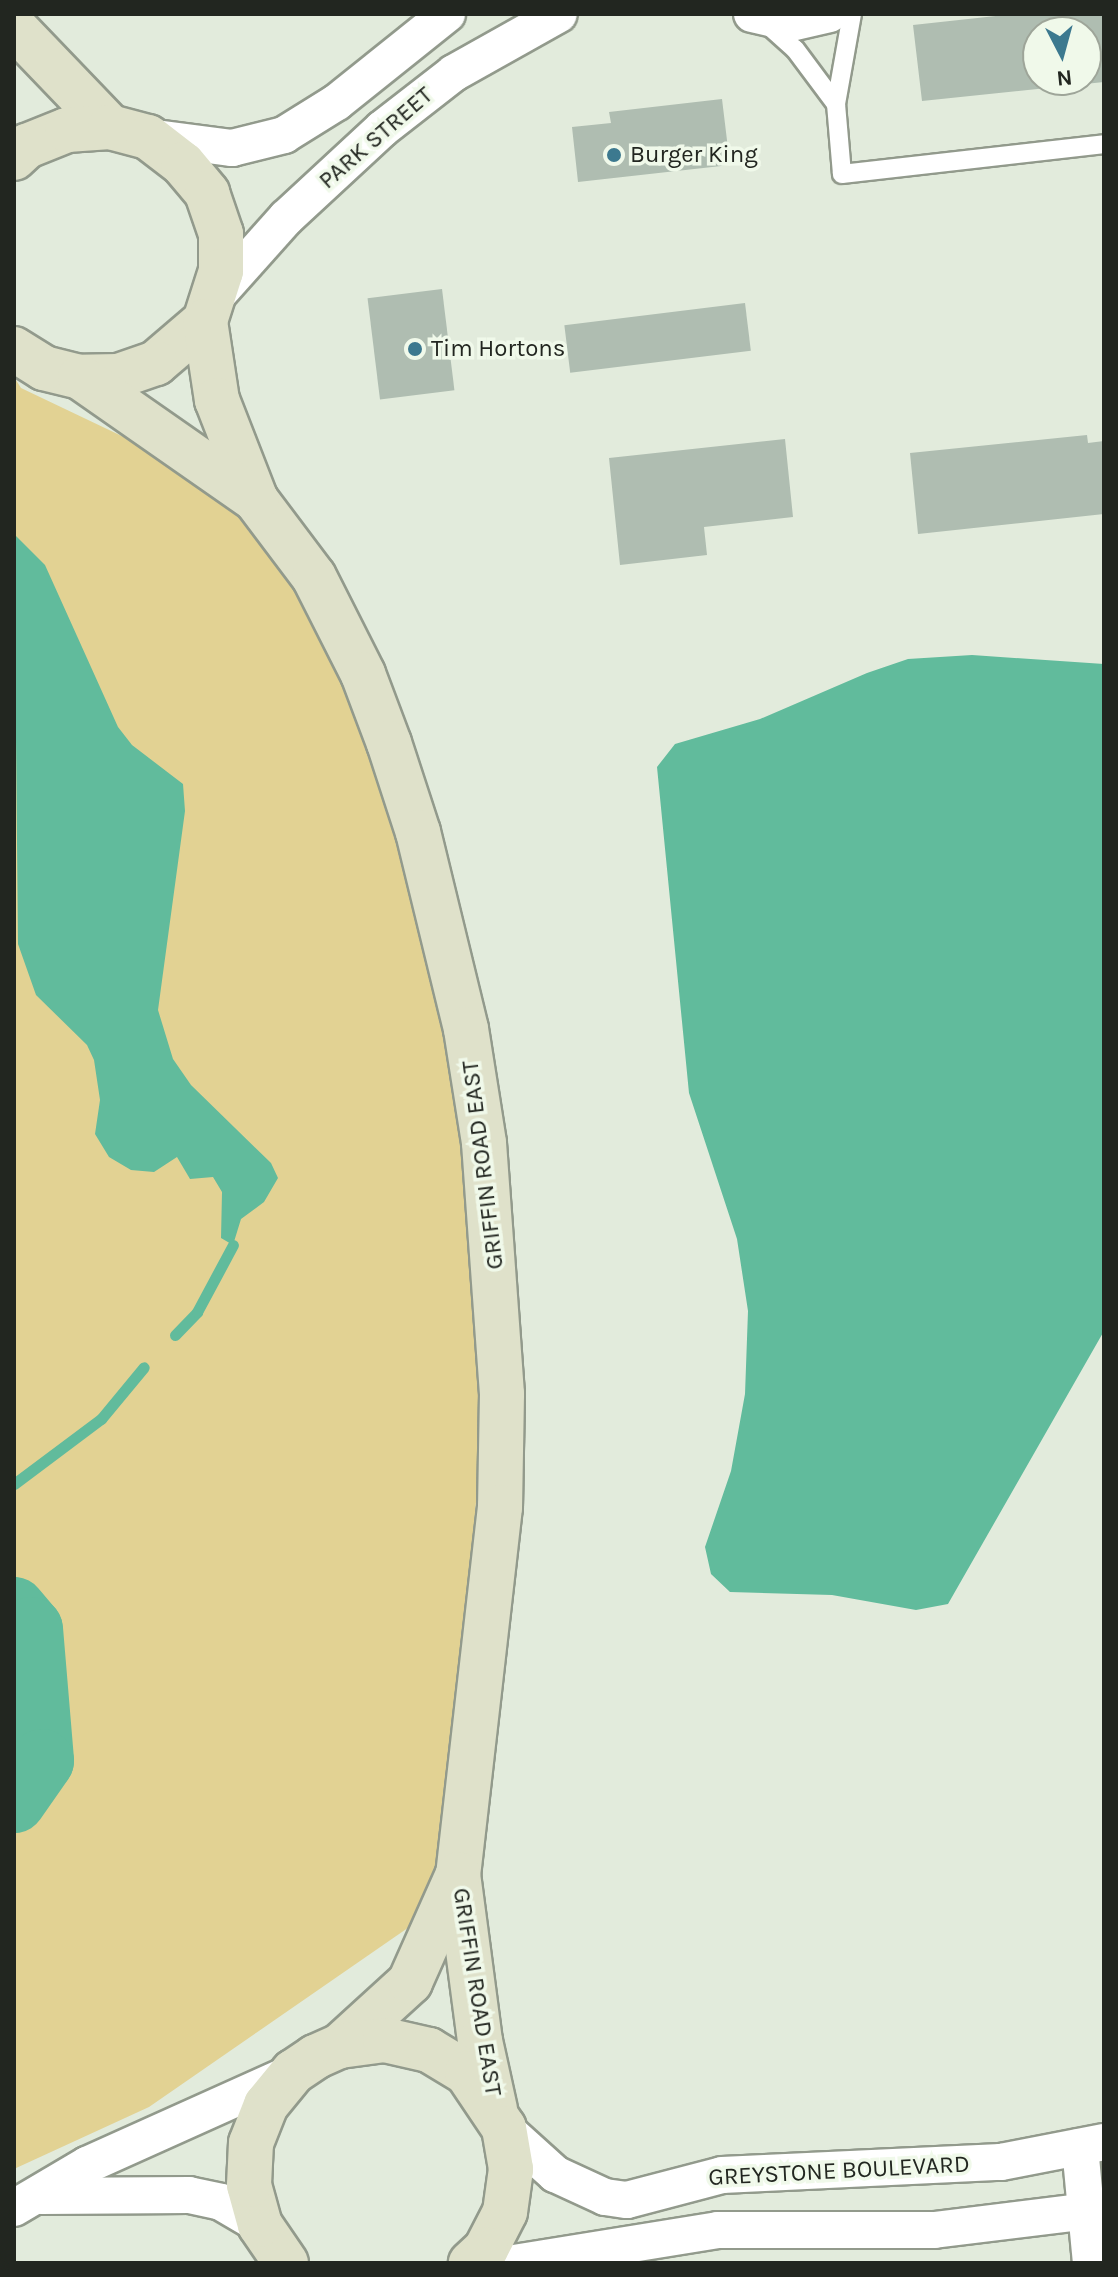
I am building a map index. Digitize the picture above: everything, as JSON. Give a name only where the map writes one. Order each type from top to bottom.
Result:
[{"type":"main road","name":"GRIFFIN ROAD EAST","points":[[14,27],[129,132],[183,164],[207,193],[221,234],[212,307],[217,400],[256,500],[314,577],[363,674],[389,743],[440,917],[484,1143],[501,1378],[500,1507],[458,1874],[480,2041],[511,2169],[505,2212],[486,2249],[471,2263]]},
{"type":"main road","points":[[14,158],[27,146],[67,130],[129,132]]},
{"type":"main road","points":[[14,349],[44,368],[80,377],[119,376],[156,363],[212,307]]},
{"type":"main road","name":"GRIFFIN ROAD EAST","points":[[80,377],[256,500]]},
{"type":"main road","name":"GRIFFIN ROAD EAST","points":[[340,2046],[410,1982],[458,1874]]},
{"type":"main road","points":[[278,2253],[249,2185],[251,2143],[266,2105],[293,2072],[340,2046],[385,2040],[429,2050],[467,2073],[499,2118]]},
{"type":"street","points":[[129,132],[232,148],[284,135],[337,102],[447,14]]},
{"type":"street","name":"PARK STREET","points":[[212,307],[286,218],[382,129],[454,73],[559,14]]},
{"type":"street","points":[[755,16],[791,23],[829,14]]},
{"type":"street","points":[[23,2202],[87,2165],[293,2072]]},
{"type":"street","name":"GREYSTONE BOULEVARD","points":[[499,2118],[555,2174],[605,2197],[627,2200],[722,2175],[1001,2162],[1092,2145]]},
{"type":"street","points":[[1091,2263],[1095,2210],[1092,2145]]},
{"type":"street","points":[[23,2202],[189,2195],[221,2202],[278,2253]]},
{"type":"street","points":[[514,2263],[702,2231],[934,2230],[1095,2210]]},
{"type":"lane","points":[[852,14],[836,104],[842,174],[1104,144]]},
{"type":"lane","points":[[755,16],[795,49],[836,104]]},
{"type":"shaded area","points":[[14,377],[21,388],[256,500],[389,743],[496,1272],[441,1905],[149,2107],[14,2169]]},
{"type":"shaded area","points":[[14,534],[45,565],[118,727],[132,745],[183,784],[185,811],[158,1010],[173,1059],[191,1085],[271,1163],[278,1178],[264,1202],[241,1219],[233,1245],[221,1238],[222,1192],[213,1177],[190,1179],[177,1157],[154,1172],[131,1170],[109,1157],[95,1134],[100,1100],[94,1060],[87,1045],[36,995],[18,944]]},
{"type":"shaded area","points":[[972,655],[1104,664],[1104,1331],[948,1604],[916,1610],[832,1595],[730,1592],[711,1574],[705,1547],[731,1471],[745,1394],[748,1311],[737,1239],[689,1093],[657,767],[675,744],[760,719],[867,673],[908,659]]},
{"type":"building","points":[[1014,14],[1104,14],[1104,82],[1102,16],[1022,16],[1022,91],[922,101],[913,25]]},
{"type":"building","points":[[722,99],[730,165],[578,182],[572,127],[611,123],[609,112]]},
{"type":"building","points":[[442,289],[454,390],[380,399],[368,298]]},
{"type":"building","points":[[745,303],[751,351],[570,373],[564,325]]},
{"type":"building","points":[[1087,435],[1088,443],[1104,441],[1104,514],[918,534],[910,453]]},
{"type":"building","points":[[785,439],[793,517],[704,527],[707,555],[620,565],[609,458]]},
{"type":"waterway","points":[[175,1335],[197,1312],[233,1245]]},
{"type":"waterway","points":[[14,1484],[101,1419],[144,1367]]},
{"type":"waterway","points":[[14,1609],[31,1629],[42,1761],[14,1801]]},
{"type":"place","name":"Burger King","points":[[614,155]]},
{"type":"place","name":"Tim Hortons","points":[[415,349]]}]
